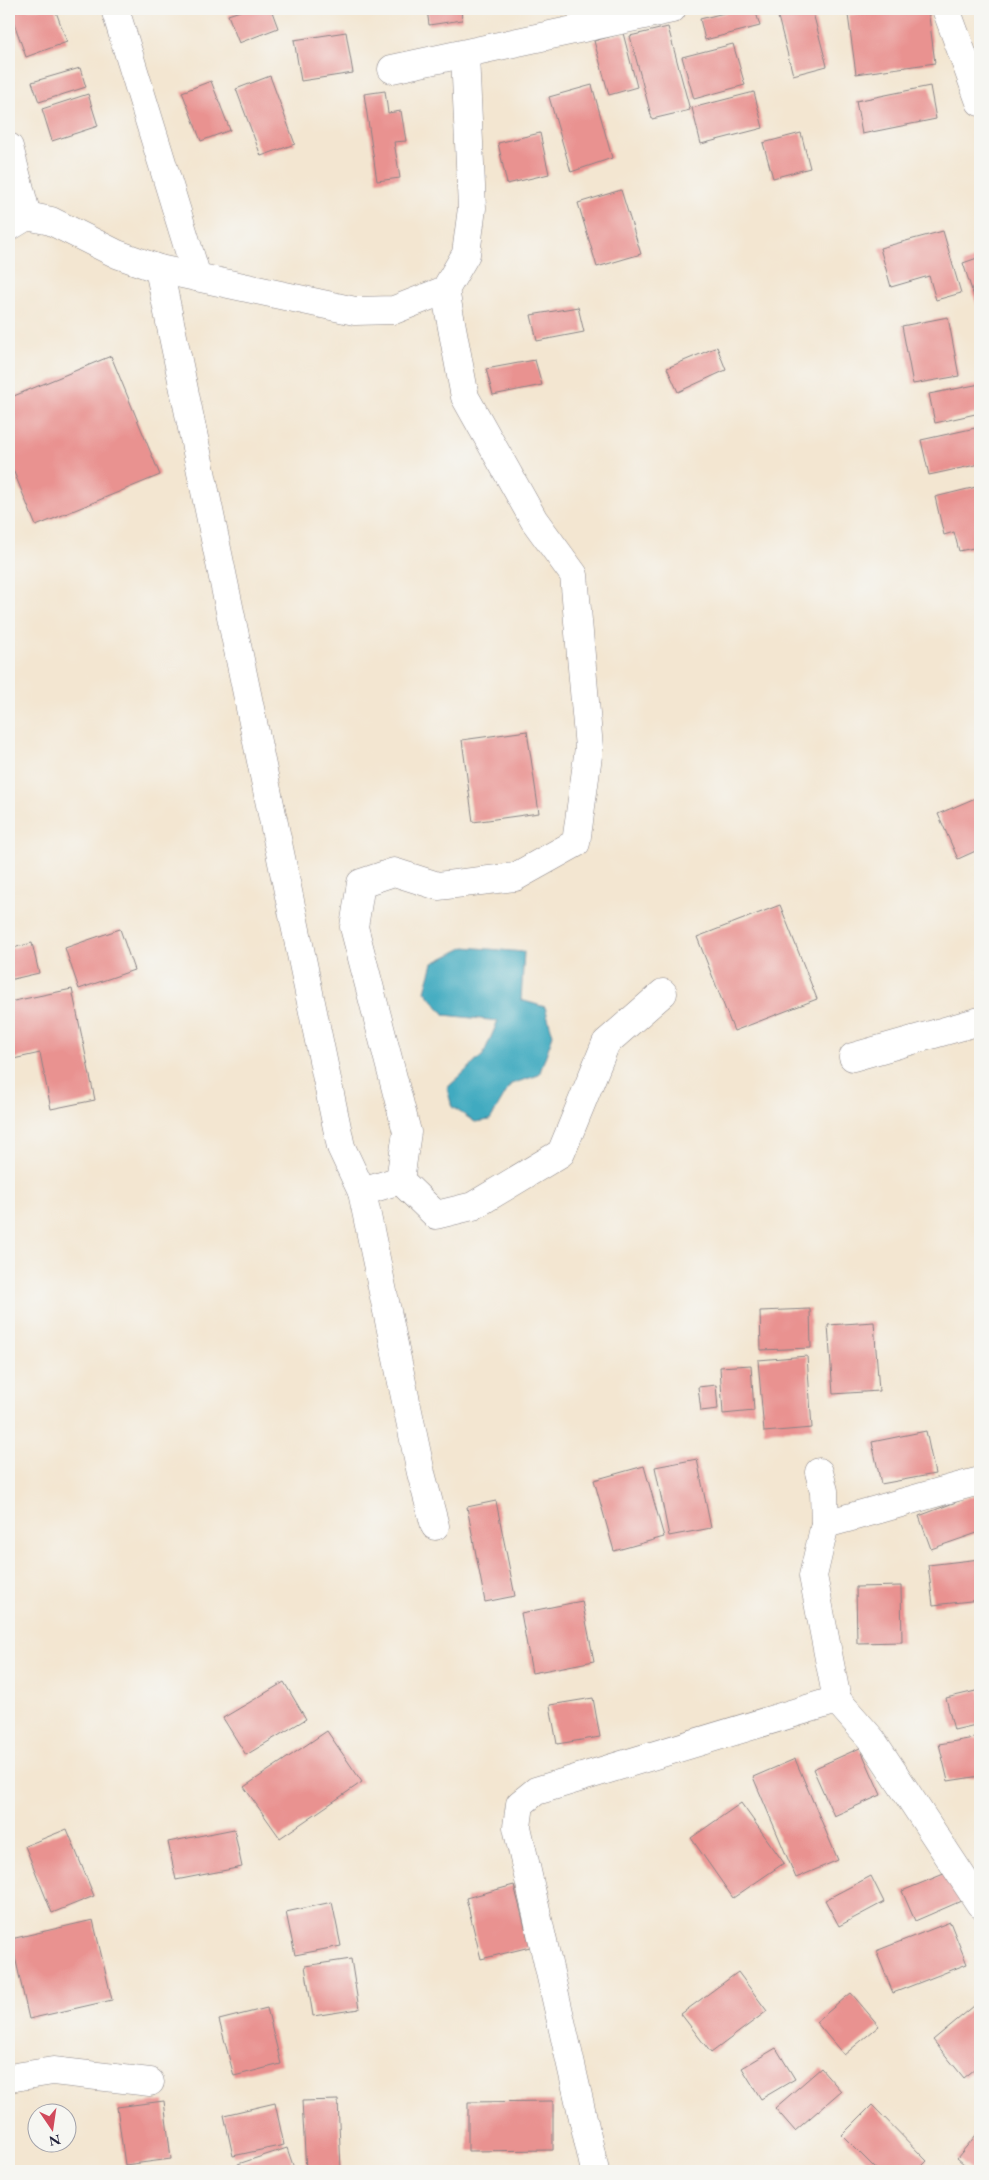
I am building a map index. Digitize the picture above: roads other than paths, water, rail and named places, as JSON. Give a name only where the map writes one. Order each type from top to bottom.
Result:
[{"type":"street","points":[[115,9],[197,277]]},
{"type":"street","points":[[392,69],[672,9]]},
{"type":"street","points":[[946,9],[980,102]]},
{"type":"street","points":[[9,147],[18,221],[51,221],[117,254],[159,269],[355,311],[394,310],[445,290],[466,254],[472,208],[465,54]]},
{"type":"street","points":[[159,269],[342,1146],[362,1192],[416,1454],[435,1526]]},
{"type":"street","points":[[400,1180],[407,1132],[354,927],[361,883],[394,872],[438,886],[515,877],[576,843],[589,748],[574,575],[534,520],[465,397],[445,290]]},
{"type":"street","points":[[400,1180],[436,1215],[473,1206],[561,1152],[606,1043],[663,992]]},
{"type":"street","points":[[853,1057],[980,1021]]},
{"type":"street","points":[[362,1192],[400,1180]]},
{"type":"street","points":[[819,1472],[824,1491],[825,1524],[813,1576],[836,1700],[872,1740],[980,1904]]},
{"type":"street","points":[[825,1524],[980,1481]]},
{"type":"street","points":[[595,2171],[517,1827],[520,1804],[536,1791],[836,1700]]},
{"type":"street","points":[[9,2078],[53,2071],[150,2082]]},
{"type":"water","points":[[465,947],[524,952],[521,1000],[545,1007],[553,1035],[539,1075],[511,1084],[490,1120],[475,1122],[452,1107],[447,1088],[483,1055],[498,1021],[445,1015],[425,991],[433,963]]}]
